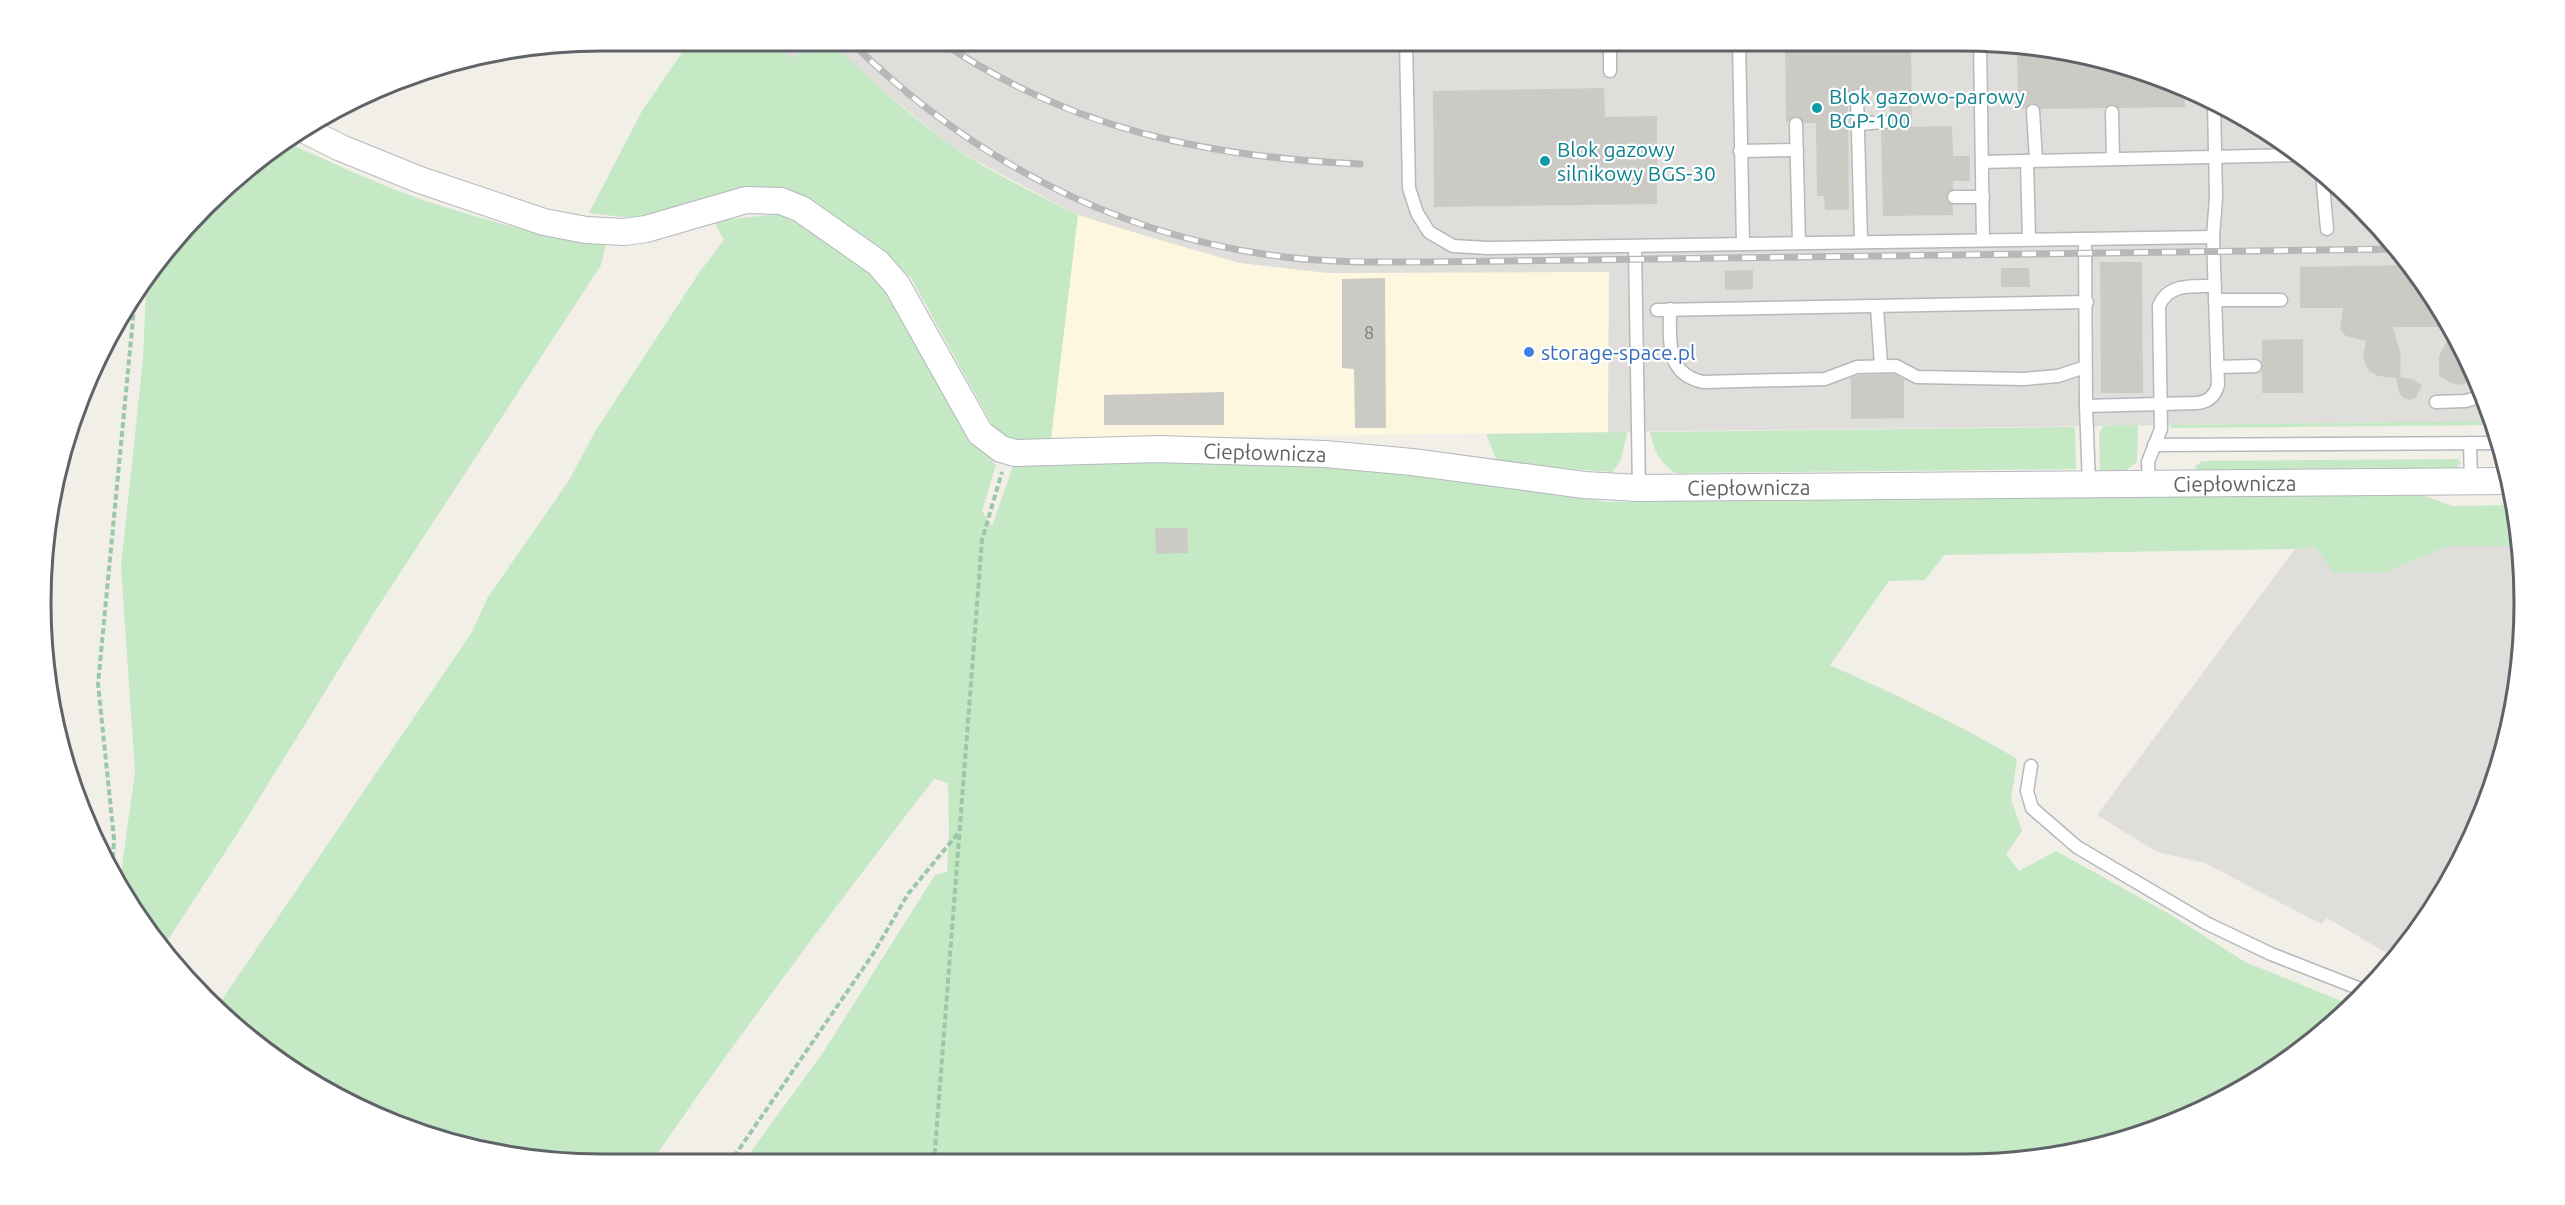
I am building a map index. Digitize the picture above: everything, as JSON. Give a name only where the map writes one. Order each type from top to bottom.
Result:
[{"type":"street","points":[[313,134],[341,148],[420,180],[544,222],[586,230],[624,232],[646,229],[746,201],[781,201],[801,209],[878,263],[897,285],[980,433],[1000,447]]},
{"type":"street","name":"Ciepłownicza","points":[[1000,447],[1037,453],[1158,449],[1326,454],[1412,462],[1584,485],[1639,488],[2500,481]]},
{"type":"lane","points":[[1406,51],[1409,188],[1417,213],[1429,231],[1453,246],[1488,248],[2213,237]]},
{"type":"lane","points":[[1610,51],[1610,70]]},
{"type":"lane","points":[[1739,51],[1743,244]]},
{"type":"lane","points":[[1980,51],[1983,240]]},
{"type":"lane","points":[[1857,96],[1861,242]]},
{"type":"lane","points":[[2029,239],[2033,111]]},
{"type":"lane","points":[[2112,112],[2113,159]]},
{"type":"lane","points":[[2086,406],[2197,403],[2208,400],[2216,391],[2213,237],[2216,196],[2214,112]]},
{"type":"lane","points":[[1858,124],[1884,122]]},
{"type":"lane","points":[[1796,124],[1799,243]]},
{"type":"lane","points":[[1740,151],[1797,150]]},
{"type":"lane","points":[[1982,162],[2285,155]]},
{"type":"lane","points":[[2323,186],[2327,229]]},
{"type":"lane","points":[[1954,197],[1983,196]]},
{"type":"lane","points":[[2085,239],[2087,302],[2085,367],[2089,484]]},
{"type":"lane","points":[[1635,246],[1639,488]]},
{"type":"lane","points":[[2150,483],[2148,462],[2161,429],[2159,306],[2162,298],[2176,288],[2215,286]]},
{"type":"lane","points":[[2215,300],[2281,300]]},
{"type":"lane","points":[[1657,310],[2087,302]]},
{"type":"lane","points":[[1877,307],[1881,366]]},
{"type":"lane","points":[[1670,309],[1670,340],[1674,360],[1684,375],[1694,380],[1714,382],[1825,379],[1857,367],[1881,366],[1896,366],[1917,378],[2024,379],[2058,376],[2085,367]]},
{"type":"lane","points":[[2217,367],[2255,366]]},
{"type":"lane","points":[[2436,402],[2475,398]]},
{"type":"lane","points":[[2470,443],[2471,481]]},
{"type":"lane","points":[[2154,445],[2490,443]]},
{"type":"lane","points":[[2031,766],[2027,791],[2032,808],[2077,847],[2206,923],[2271,954],[2356,987]]},
{"type":"path","points":[[113,856],[114,839],[98,684],[134,313]]},
{"type":"path","points":[[935,1154],[982,540],[1000,447]]},
{"type":"path","points":[[736,1154],[873,954],[908,894],[959,831]]},
{"type":"shaded area","points":[[785,51],[808,51],[789,58]]},
{"type":"shaded area","points":[[839,51],[1962,51],[1999,52],[2070,62],[2140,80],[2206,108],[2269,144],[2326,188],[2377,239],[2421,296],[2457,359],[2484,421],[1608,432],[1609,272],[1328,273],[1240,263],[1078,215],[946,142]]},
{"type":"shaded area","points":[[1078,215],[1240,263],[1328,273],[1609,272],[1608,432],[1051,439]]},
{"type":"shaded area","points":[[2448,546],[2511,546],[2514,602],[2509,674],[2503,710],[2485,780],[2472,814],[2440,878],[2421,909],[2387,953],[2327,918],[2321,924],[2205,863],[2157,852],[2097,815],[2295,549],[2315,547],[2383,573]]},
{"type":"green space","points":[[683,51],[785,51],[789,58],[807,51],[840,51],[900,105],[945,141],[993,172],[1078,215],[1051,439],[1000,439],[911,278],[882,249],[813,201],[781,192],[631,218],[589,213],[642,111]]},
{"type":"green space","points":[[294,146],[420,199],[535,232],[606,244],[601,265],[372,616],[237,834],[167,941],[144,909],[121,871],[135,772],[121,567],[143,359],[146,294],[188,239],[213,213],[239,188]]},
{"type":"green space","points":[[779,214],[819,235],[879,275],[925,354],[962,426],[996,465],[982,511],[992,526],[1014,464],[1268,460],[1523,487],[1607,502],[2416,493],[2453,506],[2505,505],[2511,546],[2448,546],[2383,573],[2334,573],[2315,547],[1944,555],[1925,580],[1889,581],[1830,665],[1948,721],[2017,759],[2011,799],[2022,831],[2006,854],[2019,871],[2056,851],[2173,916],[2245,962],[2342,1001],[2298,1040],[2238,1080],[2174,1112],[2105,1135],[2034,1149],[1962,1154],[749,1154],[824,1051],[935,875],[947,872],[948,783],[934,779],[789,969],[657,1154],[566,1153],[531,1149],[495,1143],[425,1125],[359,1097],[296,1061],[267,1040],[222,1000],[472,632],[488,597],[568,482],[596,430],[699,273],[724,240],[714,221]]},
{"type":"green space","points":[[2484,421],[2485,425],[2171,428],[2170,425]]},
{"type":"green space","points":[[2138,425],[2137,462],[2126,470],[2100,471],[2099,435],[2103,426]]},
{"type":"green space","points":[[2075,427],[2076,469],[1675,473],[1658,455],[1650,432]]},
{"type":"green space","points":[[1627,432],[1621,460],[1612,472],[1498,463],[1486,434]]},
{"type":"green space","points":[[2458,459],[2461,463],[2455,469],[2199,472],[2195,467],[2202,461]]},
{"type":"building","points":[[1785,51],[1911,51],[1912,127],[1952,126],[1953,156],[1970,156],[1970,181],[1953,181],[1953,189],[1947,193],[1947,201],[1953,205],[1953,215],[1883,216],[1881,130],[1888,129],[1892,125],[1888,94],[1865,94],[1857,88],[1848,94],[1849,210],[1825,210],[1824,196],[1817,196],[1816,123],[1804,123],[1796,116],[1786,123]]},
{"type":"building","points":[[2017,54],[2070,62],[2140,80],[2185,98],[2185,107],[2119,108],[2112,104],[2105,108],[2041,109],[2033,103],[2025,109],[2018,109]]},
{"type":"building","name":"Blok gazowy silnikowy BGS-30","points":[[1604,88],[1605,117],[1657,116],[1657,204],[1434,207],[1433,91]]},
{"type":"building","points":[[2100,262],[2142,262],[2143,393],[2101,393]]},
{"type":"building","points":[[2399,265],[2440,327],[2393,327],[2401,356],[2400,377],[2412,379],[2422,385],[2416,397],[2410,400],[2404,398],[2399,393],[2396,378],[2378,376],[2369,371],[2363,358],[2366,341],[2346,336],[2340,330],[2343,308],[2300,308],[2300,267]]},
{"type":"building","points":[[2001,268],[2029,268],[2030,287],[2001,287]]},
{"type":"building","points":[[1753,270],[1753,289],[1725,290],[1725,271]]},
{"type":"building","points":[[1385,278],[1386,428],[1355,428],[1354,369],[1342,368],[1342,279]]},
{"type":"building","points":[[2303,339],[2303,393],[2262,393],[2262,340]]},
{"type":"building","points":[[2447,340],[2468,382],[2462,385],[2451,383],[2439,376],[2439,356]]},
{"type":"building","points":[[1894,374],[1904,379],[1904,418],[1851,419],[1851,378],[1859,375]]},
{"type":"building","points":[[1224,392],[1224,425],[1104,425],[1104,395]]},
{"type":"building","points":[[1155,528],[1187,528],[1188,553],[1156,554]]},
{"type":"railway","points":[[861,51],[895,83],[943,120],[993,154],[1045,184],[1100,209],[1157,229],[1216,245],[1277,256],[1335,261],[1432,262],[2385,249]]},
{"type":"railway","points":[[956,51],[989,71],[1039,96],[1089,117],[1141,133],[1248,154],[1360,164]]},
{"type":"place","name":"Blok gazowo-parowy BGP-100","points":[[1817,108]]},
{"type":"place","name":"Blok gazowy silnikowy BGS-30","points":[[1545,161]]},
{"type":"place","name":"storage-space.pl","points":[[1529,352]]}]
